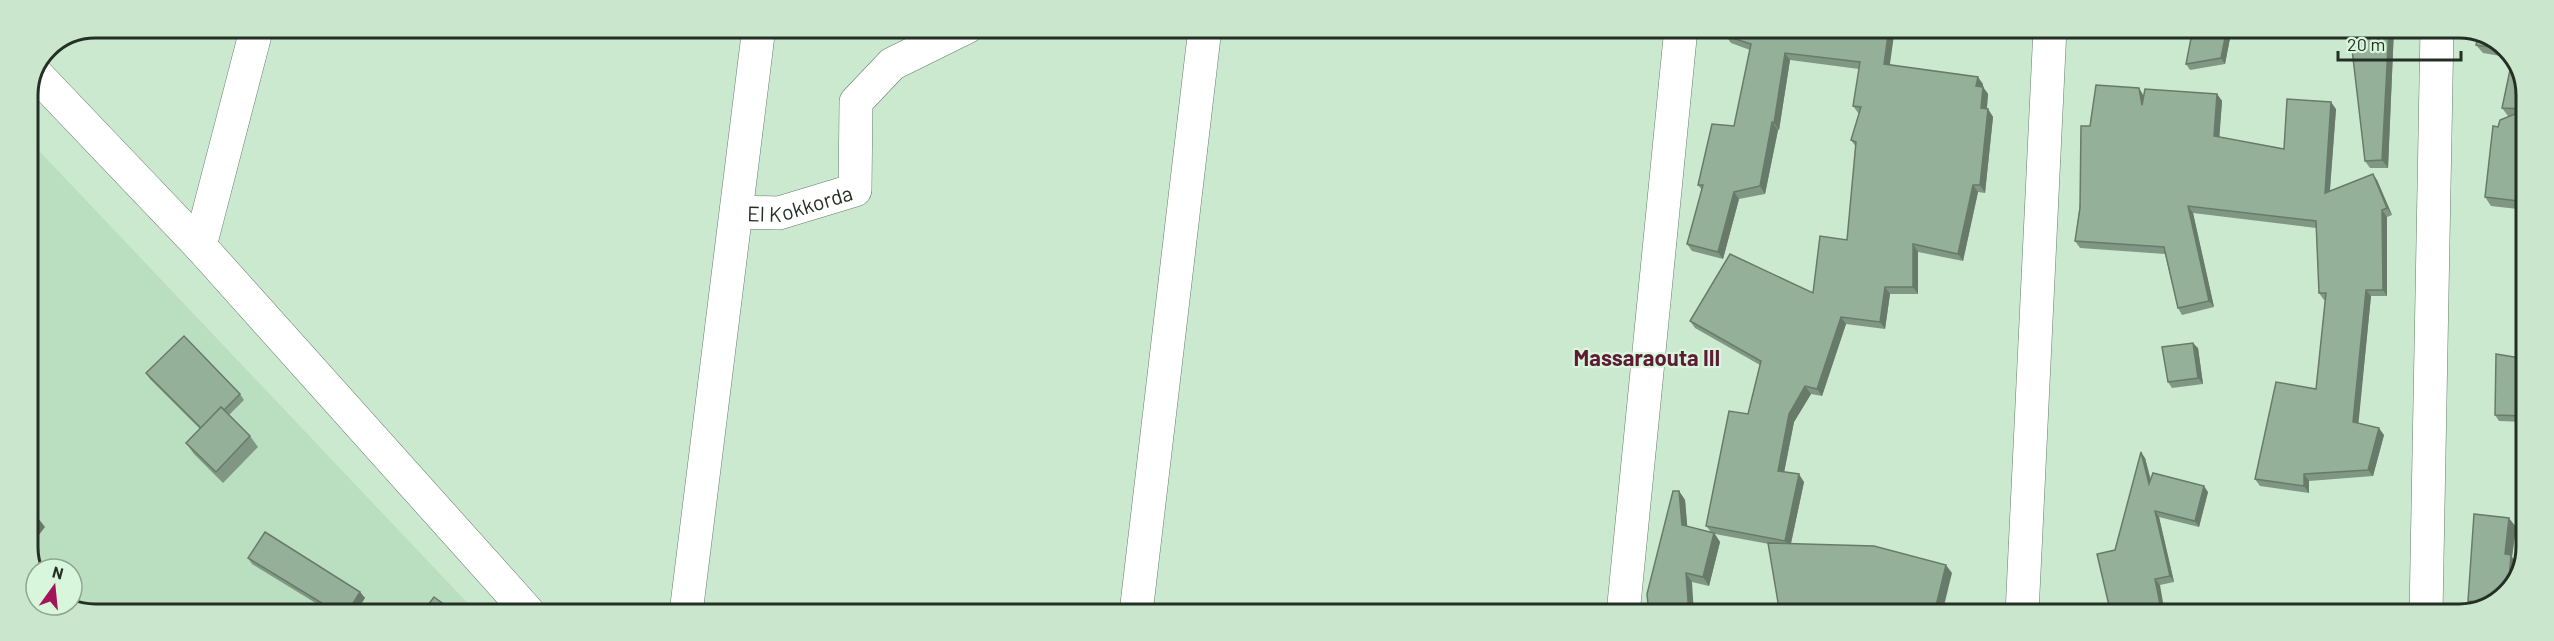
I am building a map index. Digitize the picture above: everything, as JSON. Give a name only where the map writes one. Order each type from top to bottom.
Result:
[{"type":"street","points":[[200,246],[254,38]]},
{"type":"street","points":[[687,604],[758,38]]},
{"type":"street","name":"El Kokkorda","points":[[736,212],[779,213],[855,190],[856,102],[892,64],[945,38]]},
{"type":"street","points":[[1137,604],[1204,38]]},
{"type":"street","points":[[1624,604],[1680,38]]},
{"type":"street","points":[[2022,604],[2050,38]]},
{"type":"street","points":[[2426,604],[2437,38]]},
{"type":"street","points":[[40,78],[200,246],[521,604]]},
{"type":"shaded area","points":[[38,150],[468,604],[84,602],[84,557],[39,557],[38,551]]},
{"type":"building","points":[[1732,38],[1888,38],[1884,64],[1978,77],[1976,86],[1983,87],[1981,108],[1988,109],[1980,185],[1973,185],[1958,254],[1913,244],[1913,287],[1885,287],[1880,322],[1841,317],[1817,389],[1805,386],[1789,414],[1778,471],[1799,474],[1785,541],[1706,526],[1729,411],[1748,414],[1761,361],[1690,321],[1730,254],[1813,293],[1820,236],[1847,240],[1856,142],[1851,140],[1861,107],[1853,106],[1860,62],[1785,53],[1774,123],[1772,122],[1760,186],[1734,192],[1718,252],[1687,244],[1703,185],[1698,185],[1712,124],[1734,126],[1751,44]]},
{"type":"building","points":[[2191,38],[2225,38],[2221,58],[2186,64]]},
{"type":"building","points":[[2351,38],[2388,38],[2382,160],[2365,161]]},
{"type":"building","points":[[2477,41],[2491,47],[2476,45]]},
{"type":"building","points":[[2510,69],[2515,83],[2516,109],[2502,108]]},
{"type":"building","points":[[2096,85],[2139,88],[2142,105],[2145,89],[2217,94],[2214,136],[2284,149],[2287,99],[2331,102],[2325,193],[2373,174],[2387,208],[2382,210],[2383,290],[2366,290],[2353,422],[2379,428],[2368,470],[2304,474],[2304,486],[2255,479],[2276,382],[2316,389],[2326,293],[2319,293],[2316,221],[2188,206],[2209,301],[2178,308],[2164,247],[2075,241],[2080,208],[2081,126],[2090,126]]},
{"type":"building","points":[[2516,113],[2516,201],[2485,197],[2493,126],[2498,127],[2500,120]]},
{"type":"building","points":[[184,336],[240,394],[224,410],[221,407],[201,428],[146,373]]},
{"type":"building","points":[[2193,343],[2198,378],[2168,382],[2162,347]]},
{"type":"building","points":[[2496,354],[2516,357],[2516,416],[2495,415]]},
{"type":"building","points":[[221,407],[250,436],[216,472],[186,443]]},
{"type":"building","points":[[2141,452],[2149,484],[2153,473],[2204,486],[2195,521],[2155,511],[2170,576],[2155,579],[2160,604],[2109,604],[2097,554],[2115,550]]},
{"type":"building","points":[[1673,491],[1679,491],[1682,525],[1714,533],[1703,577],[1686,573],[1688,604],[1648,604],[1647,594]]},
{"type":"building","points":[[2474,514],[2509,518],[2505,554],[2511,555],[2509,575],[2491,594],[2482,599],[2468,601]]},
{"type":"building","points":[[265,532],[360,592],[353,604],[323,604],[248,558]]},
{"type":"building","points":[[1768,543],[1874,546],[1946,565],[1936,604],[1778,604]]},
{"type":"building","points":[[434,597],[444,604],[429,604]]},
{"type":"district","name":"Massaraouta III","points":[[1647,357]]}]
